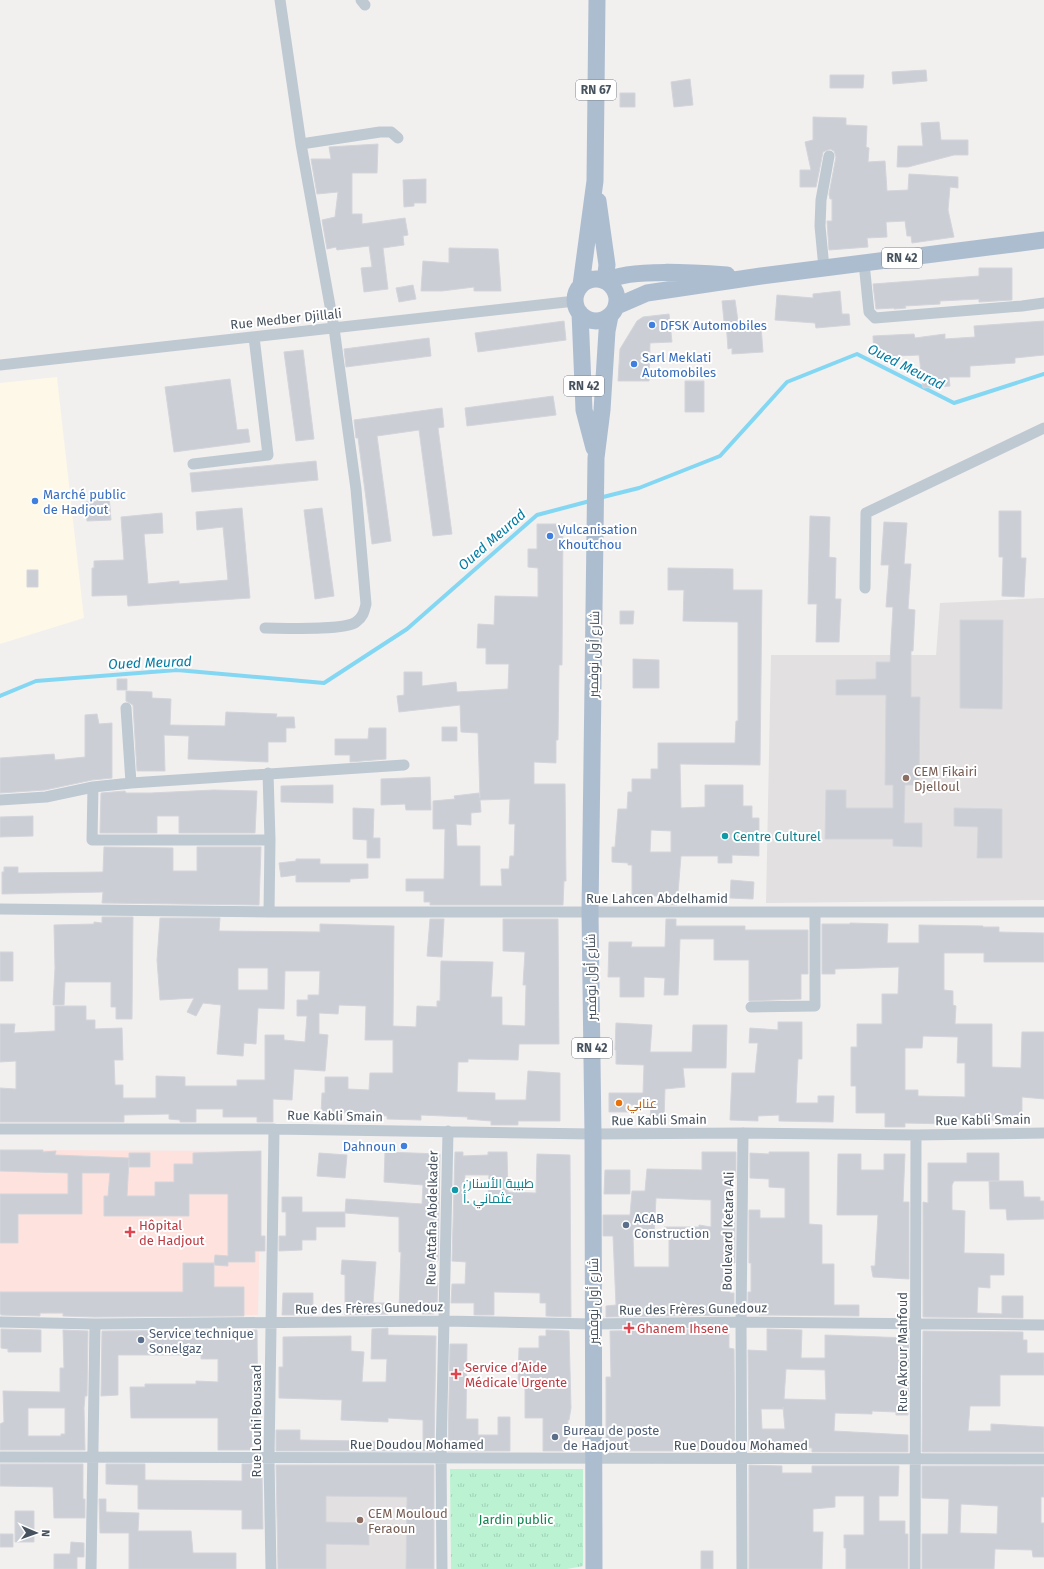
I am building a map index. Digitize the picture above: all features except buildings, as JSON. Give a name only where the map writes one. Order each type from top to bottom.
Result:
[{"type":"main road","name":"RN 67","points":[[581,285],[595,180],[597,0]]},
{"type":"main road","name":"RN 67","points":[[595,180],[607,265],[606,281]]},
{"type":"main road","name":"RN 42","points":[[761,276],[1044,240]]},
{"type":"main road","points":[[606,281],[612,278],[633,274],[687,272],[761,276]]},
{"type":"main road","points":[[613,311],[616,294],[614,288],[606,281],[592,279],[581,285],[576,296],[578,307],[592,320],[598,321],[613,311],[647,293],[761,276]]},
{"type":"main road","name":"RN 42","points":[[578,307],[584,410],[596,463]]},
{"type":"main road","name":"RN 42","points":[[596,463],[602,410],[607,332],[613,311]]},
{"type":"main road","name":"شارع أول نوفمبر","points":[[594,1569],[593,1134],[590,912],[596,463]]},
{"type":"street","points":[[265,628],[322,629],[354,624],[364,615],[366,604],[356,490],[334,328],[301,144],[280,0]]},
{"type":"street","points":[[301,144],[380,132],[391,132],[398,138]]},
{"type":"street","points":[[824,268],[820,226],[821,200],[829,156]]},
{"type":"street","points":[[864,263],[870,312],[875,318],[1044,303]]},
{"type":"street","name":"Rue Medber Djillali","points":[[0,365],[334,328],[578,307]]},
{"type":"street","points":[[193,464],[268,455],[254,337]]},
{"type":"street","points":[[865,588],[866,513],[1044,428]]},
{"type":"street","points":[[126,708],[131,783]]},
{"type":"street","points":[[0,800],[46,797],[94,787],[131,783],[404,765]]},
{"type":"street","points":[[268,773],[270,840],[269,912]]},
{"type":"street","points":[[94,787],[92,840],[270,840]]},
{"type":"street","name":"Rue Lahcen Abdelhamid","points":[[0,909],[269,912],[1044,912]]},
{"type":"street","points":[[750,1007],[815,1006],[815,912]]},
{"type":"street","name":"Rue Kabli Smain","points":[[0,1129],[274,1129],[593,1134],[743,1133],[916,1135],[1044,1133]]},
{"type":"street","name":"Rue Louhi Bousaad","points":[[270,1569],[270,1323],[274,1129]]},
{"type":"street","name":"Rue Attafia Abdelkader","points":[[442,1569],[441,1457],[448,1131]]},
{"type":"street","name":"Boulevard Ketara Ali","points":[[742,1569],[741,1322],[743,1133]]},
{"type":"street","name":"Rue Akrour Mahfoud","points":[[915,1569],[916,1135]]},
{"type":"street","name":"Rue des Frères Gunedouz","points":[[0,1322],[95,1324],[443,1321],[593,1324],[741,1322],[1044,1325]]},
{"type":"street","points":[[92,1569],[95,1324]]},
{"type":"street","name":"Rue Doudou Mohamed","points":[[0,1457],[270,1459],[441,1457],[741,1460],[1044,1459]]},
{"type":"shaded area","name":"Marché public de Hadjout","points":[[57,377],[84,618],[0,644],[0,383]]},
{"type":"shaded area","name":"CEM Fikairi Djelloul","points":[[1044,598],[1044,900],[766,903],[771,655],[936,655],[940,603]]},
{"type":"shaded area","name":"Hôpital de Hadjout","points":[[0,1150],[261,1151],[258,1315],[0,1314]]},
{"type":"shaded area","name":"CEM Mouloud Feraoun","points":[[427,1469],[426,1569],[294,1569],[295,1471]]},
{"type":"green space","name":"Jardin public","points":[[450,1469],[583,1469],[583,1566],[567,1569],[451,1569]]},
{"type":"waterway","name":"Oued Meurad","points":[[599,498],[639,488],[720,456],[787,382],[857,354],[954,403],[1044,374]]},
{"type":"waterway","name":"Oued Meurad","points":[[0,696],[36,681],[177,670],[324,683],[407,629],[537,515],[590,501]]},
{"type":"place","name":"DFSK Automobiles","points":[[652,325]]},
{"type":"place","name":"Sarl Meklati Automobiles","points":[[634,364]]},
{"type":"place","name":"Marché public de Hadjout","points":[[35,501]]},
{"type":"place","name":"Vulcanisation Khoutchou","points":[[550,536]]},
{"type":"place","name":"CEM Fikairi Djelloul","points":[[906,778]]},
{"type":"place","name":"Centre Culturel","points":[[725,836]]},
{"type":"place","name":"عنابي","points":[[619,1103]]},
{"type":"place","name":"Dahnoun","points":[[404,1146]]},
{"type":"place","name":"طبيبة الأسنان عثماني .أ","points":[[455,1190]]},
{"type":"place","name":"ACAB Construction","points":[[626,1225]]},
{"type":"place","name":"Hôpital de Hadjout","points":[[130,1232]]},
{"type":"place","name":"Ghanem Ihsene","points":[[629,1328]]},
{"type":"place","name":"Service technique Sonelgaz","points":[[141,1340]]},
{"type":"place","name":"Service d’Aide Médicale Urgente","points":[[456,1374]]},
{"type":"place","name":"Bureau de poste de Hadjout","points":[[555,1437]]},
{"type":"place","name":"CEM Mouloud Feraoun","points":[[360,1520]]}]
